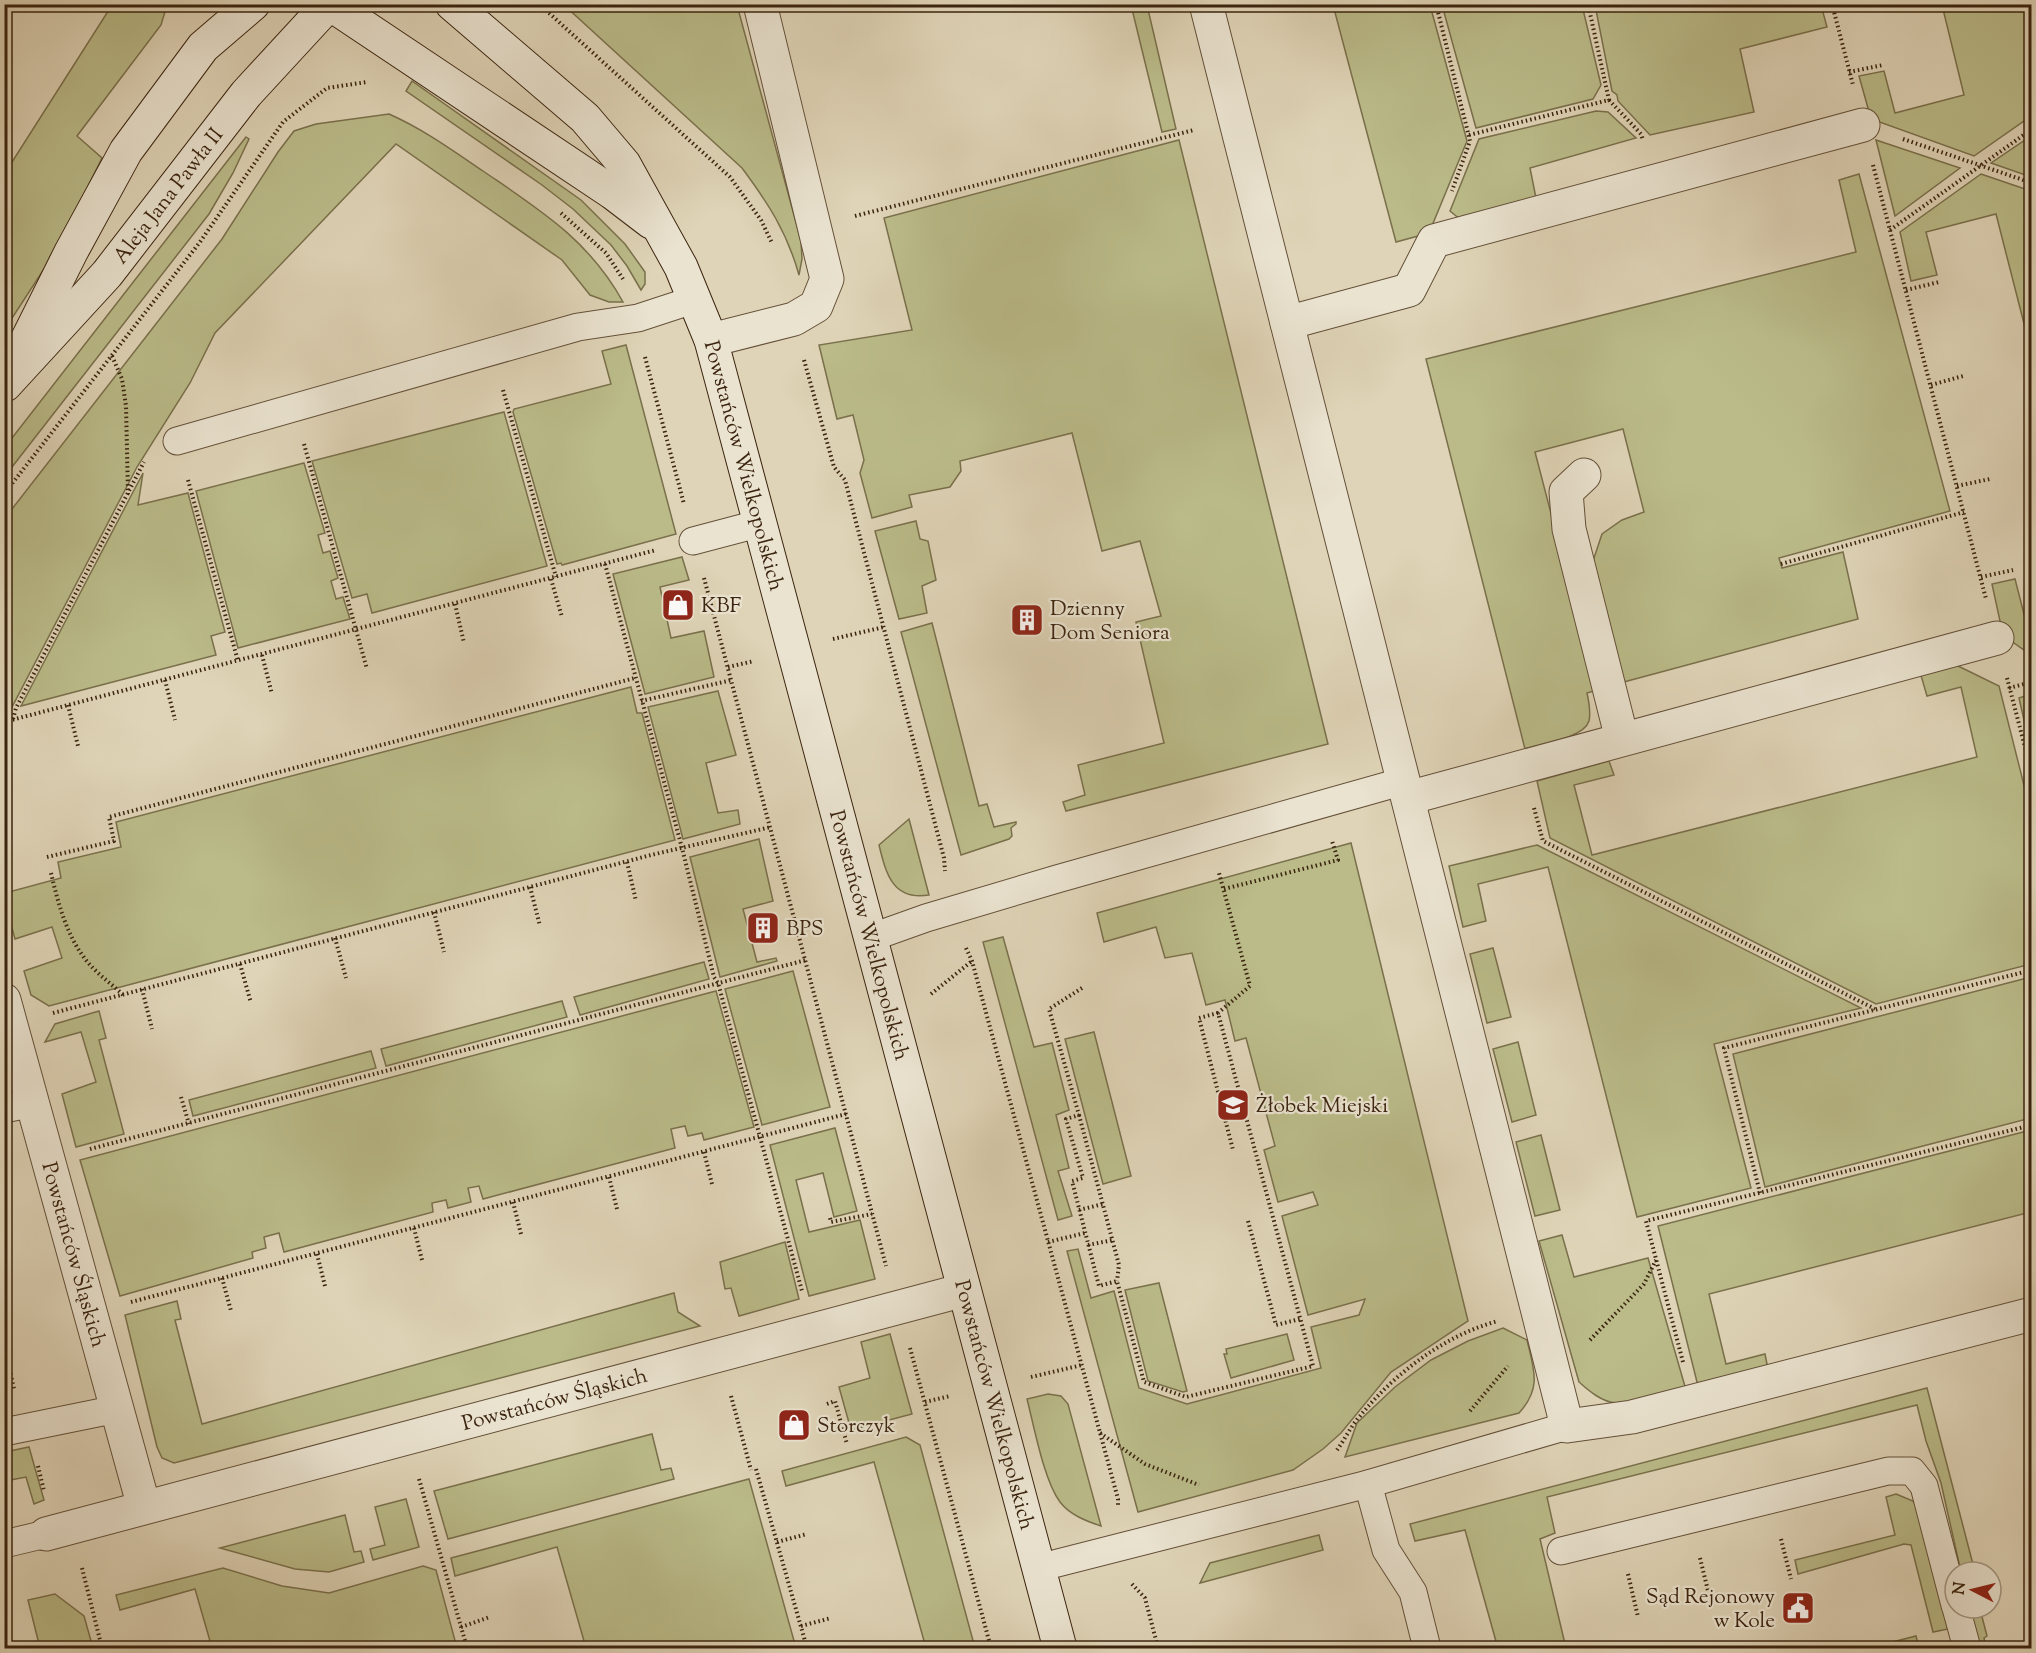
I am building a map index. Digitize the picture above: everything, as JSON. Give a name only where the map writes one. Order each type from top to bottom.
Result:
[{"type":"street","name":"Aleja Jana Pawła II","points":[[5,385],[71,252],[126,151],[203,47],[252,4]]},
{"type":"street","name":"Aleja Jana Pawła II","points":[[5,385],[107,274],[246,94],[329,4]]},
{"type":"street","name":"Powstańców Wielkopolskich","points":[[329,4],[613,193],[661,230]]},
{"type":"street","name":"Powstańców Wielkopolskich","points":[[452,4],[585,118],[624,164],[696,298],[711,340],[761,523],[1060,1648]]},
{"type":"street","points":[[711,340],[794,319],[816,306],[827,279],[760,4]]},
{"type":"street","points":[[1206,4],[1568,1426],[1632,1417],[2031,1314]]},
{"type":"street","points":[[1287,323],[1408,290],[1434,241],[1863,125]]},
{"type":"street","points":[[1584,475],[1566,492],[1569,529],[1622,739]]},
{"type":"street","points":[[1406,790],[1524,766],[1996,638]]},
{"type":"street","name":"Powstańców Śląskich","points":[[4,1000],[19,1106],[117,1409],[144,1507]]},
{"type":"street","name":"Powstańców Śląskich","points":[[46,1534],[964,1290]]},
{"type":"lane","points":[[177,441],[578,327],[638,318],[696,298]]},
{"type":"lane","points":[[693,540],[761,523]]},
{"type":"lane","points":[[870,938],[926,918],[1057,879],[1406,790]]},
{"type":"lane","points":[[4,1432],[117,1409]]},
{"type":"lane","points":[[1038,1568],[1368,1484],[1568,1426]]},
{"type":"lane","points":[[1561,1551],[1888,1471],[1912,1471],[1924,1486],[1943,1560]]},
{"type":"lane","points":[[1368,1484],[1386,1550],[1413,1592],[1427,1648]]},
{"type":"lane","points":[[4,1544],[46,1534]]},
{"type":"lane","points":[[1959,1620],[1966,1648]]},
{"type":"path","points":[[539,4],[730,177],[761,220],[775,250]]},
{"type":"path","points":[[1434,241],[1470,141],[1436,4]]},
{"type":"path","points":[[1588,4],[1609,100],[1641,134],[1655,181]]},
{"type":"path","points":[[1832,4],[2031,774]]},
{"type":"path","points":[[1849,72],[1882,65]]},
{"type":"path","points":[[4,494],[200,242],[283,122],[327,88],[365,82],[375,84]]},
{"type":"path","points":[[1469,135],[1609,100]]},
{"type":"path","points":[[815,226],[1236,121]]},
{"type":"path","points":[[1863,125],[2031,183]]},
{"type":"path","points":[[1890,230],[2031,129]]},
{"type":"path","points":[[555,208],[606,253],[628,287]]},
{"type":"path","points":[[1906,290],[1939,282]]},
{"type":"path","points":[[645,354],[886,1269]]},
{"type":"path","points":[[112,356],[122,379],[126,406],[128,494]]},
{"type":"path","points":[[804,360],[834,467],[845,480],[945,858],[945,877]]},
{"type":"path","points":[[1931,385],[1963,376]]},
{"type":"path","points":[[508,411],[554,578],[562,617]]},
{"type":"path","points":[[12,720],[16,708],[144,460]]},
{"type":"path","points":[[309,462],[367,669]]},
{"type":"path","points":[[1957,486],[1990,479]]},
{"type":"path","points":[[192,492],[238,661]]},
{"type":"path","points":[[1781,564],[1964,512]]},
{"type":"path","points":[[4,722],[693,540]]},
{"type":"path","points":[[605,564],[682,848],[714,977],[718,983],[803,1292]]},
{"type":"path","points":[[1981,577],[2013,570]]},
{"type":"path","points":[[455,604],[464,643]]},
{"type":"path","points":[[262,655],[272,694]]},
{"type":"path","points":[[47,857],[114,841],[109,817],[635,678]]},
{"type":"path","points":[[165,680],[175,720]]},
{"type":"path","points":[[641,701],[732,680]]},
{"type":"path","points":[[2009,688],[2031,682]]},
{"type":"path","points":[[68,705],[78,746]]},
{"type":"path","points":[[1524,766],[1543,842],[1876,1009]]},
{"type":"path","points":[[50,1014],[530,887],[771,827]]},
{"type":"path","points":[[1224,889],[1338,860],[1332,841]]},
{"type":"path","points":[[627,862],[636,901]]},
{"type":"path","points":[[1218,871],[1250,986],[1218,1013],[1199,1018],[1233,1150]]},
{"type":"path","points":[[51,873],[61,915],[85,958],[123,995]]},
{"type":"path","points":[[530,887],[540,926]]},
{"type":"path","points":[[434,912],[444,952]]},
{"type":"path","points":[[335,938],[346,978]]},
{"type":"path","points":[[964,943],[972,961],[1118,1499],[1118,1509]]},
{"type":"path","points":[[88,1150],[806,960]]},
{"type":"path","points":[[240,964],[251,1003]]},
{"type":"path","points":[[1760,1193],[1724,1048],[2031,970]]},
{"type":"path","points":[[1082,988],[1049,1009],[1113,1240],[1119,1265],[1117,1281],[1144,1382],[1186,1397],[1313,1366],[1218,1013]]},
{"type":"path","points":[[142,989],[152,1029]]},
{"type":"path","points":[[181,1097],[189,1124]]},
{"type":"path","points":[[122,1304],[846,1114]]},
{"type":"path","points":[[1079,1114],[1066,1119],[1083,1178],[1072,1181],[1099,1286],[1117,1281]]},
{"type":"path","points":[[1694,1401],[1646,1221],[2031,1125]]},
{"type":"path","points":[[704,1152],[712,1184]]},
{"type":"path","points":[[609,1177],[617,1209]]},
{"type":"path","points":[[513,1203],[520,1234]]},
{"type":"path","points":[[1079,1210],[1103,1204]]},
{"type":"path","points":[[830,1218],[831,1222],[872,1214]]},
{"type":"path","points":[[1248,1221],[1276,1325],[1300,1320]]},
{"type":"path","points":[[414,1228],[422,1260]]},
{"type":"path","points":[[1048,1242],[1085,1233]]},
{"type":"path","points":[[1088,1245],[1113,1240]]},
{"type":"path","points":[[317,1254],[325,1286]]},
{"type":"path","points":[[1553,1373],[1595,1335],[1644,1284],[1656,1260]]},
{"type":"path","points":[[222,1278],[231,1311]]},
{"type":"path","points":[[1470,1411],[1540,1319]]},
{"type":"path","points":[[1337,1451],[1359,1417],[1397,1377],[1450,1340],[1491,1323],[1540,1319]]},
{"type":"path","points":[[4,1343],[16,1399]]},
{"type":"path","points":[[909,1344],[991,1648]]},
{"type":"path","points":[[827,1404],[835,1401],[847,1444]]},
{"type":"path","points":[[736,1412],[777,1542],[807,1648]]},
{"type":"path","points":[[1100,1432],[1145,1464],[1206,1487]]},
{"type":"path","points":[[424,1494],[467,1648]]},
{"type":"path","points":[[777,1542],[807,1534]]},
{"type":"path","points":[[86,1584],[102,1648]]},
{"type":"path","points":[[1632,1591],[1638,1617]]},
{"type":"path","points":[[1145,1598],[1158,1648]]},
{"type":"path","points":[[461,1627],[490,1617]]},
{"type":"path","points":[[801,1626],[831,1618]]},
{"type":"green space","points":[[112,5],[167,5],[161,25],[77,136],[102,158],[55,252],[5,329],[5,173]]},
{"type":"green space","points":[[564,5],[737,5],[801,241],[802,259],[799,275],[789,245],[776,219],[742,168]]},
{"type":"green space","points":[[1131,5],[1147,5],[1176,129],[1162,132]]},
{"type":"green space","points":[[1333,5],[1430,5],[1467,141],[1429,233],[1396,242]]},
{"type":"green space","points":[[1442,5],[1582,5],[1601,85],[1593,99],[1476,128]]},
{"type":"green space","points":[[1595,5],[1821,5],[1827,27],[1740,49],[1754,112],[1650,135],[1618,101],[1617,95],[1612,91]]},
{"type":"green space","points":[[1942,5],[2031,5],[2031,116],[1974,156],[1871,119],[1859,76],[1884,71],[1895,113],[1964,95]]},
{"type":"green space","points":[[412,81],[581,200],[625,244],[645,272],[645,284],[641,290],[611,245],[573,209],[406,91]]},
{"type":"green space","points":[[1596,111],[1608,112],[1636,138],[1530,168],[1536,198],[1461,220],[1450,211],[1479,139]]},
{"type":"green space","points":[[389,114],[414,126],[449,148],[562,228],[595,261],[623,302],[609,302],[590,295],[562,260],[396,144],[215,333],[190,383],[137,467],[11,709],[5,710],[5,518],[222,239],[294,131],[316,124]]},
{"type":"green space","points":[[2031,136],[2031,177],[1991,163]]},
{"type":"green space","points":[[246,137],[249,139],[233,173],[209,214],[5,476],[5,447]]},
{"type":"green space","points":[[1179,140],[1328,744],[1066,811],[1063,802],[1085,795],[1078,765],[1164,743],[1136,622],[1161,616],[1140,541],[1102,551],[1072,433],[960,461],[961,471],[950,487],[909,495],[912,507],[872,518],[860,473],[864,460],[853,415],[837,419],[819,345],[912,330],[884,218]]},
{"type":"green space","points":[[1876,140],[1960,168],[1895,216]]},
{"type":"green space","points":[[1859,174],[1950,511],[1779,558],[1782,568],[1843,552],[1858,619],[1620,683],[1592,564],[1602,534],[1622,520],[1644,512],[1623,429],[1535,452],[1597,690],[1587,693],[1589,721],[1579,732],[1525,749],[1426,359],[1856,252],[1839,180]]},
{"type":"green space","points":[[1981,174],[2031,191],[2031,351],[1996,214],[1926,232],[1937,275],[1911,281],[1900,232]]},
{"type":"green space","points":[[626,345],[676,534],[562,565],[557,564],[513,412],[514,409],[611,384],[602,351]]},
{"type":"green space","points":[[504,412],[547,566],[372,613],[367,594],[352,598],[312,461]]},
{"type":"green space","points":[[304,463],[325,533],[318,535],[323,553],[330,551],[338,578],[331,581],[336,599],[343,597],[350,619],[238,648],[196,491]]},
{"type":"green space","points":[[143,473],[138,505],[188,493],[225,632],[211,636],[216,655],[21,706]]},
{"type":"green space","points":[[916,521],[920,539],[928,541],[936,580],[922,586],[927,613],[899,619],[875,531]]},
{"type":"green space","points":[[682,557],[689,580],[660,587],[671,638],[704,631],[714,677],[645,694],[613,574]]},
{"type":"green space","points":[[2015,579],[2025,618],[2031,617],[2031,655],[2003,635],[1992,584]]},
{"type":"green space","points":[[932,623],[979,806],[987,804],[994,827],[1016,822],[1011,828],[1012,836],[1009,839],[961,855],[901,632]]},
{"type":"green space","points":[[1954,664],[1999,686],[2031,813],[2031,964],[1876,1004],[1550,838],[1537,781],[1609,761],[1614,775],[1574,785],[1592,855],[1977,757],[1961,687],[1927,696],[1920,672]]},
{"type":"green space","points":[[631,687],[637,713],[642,713],[675,840],[49,1006],[31,995],[24,971],[62,958],[52,927],[15,939],[5,903],[5,893],[61,878],[58,862],[121,847],[116,822]]},
{"type":"green space","points":[[718,691],[736,755],[706,763],[718,813],[738,810],[740,824],[683,839],[648,707]]},
{"type":"green space","points":[[2032,694],[2031,751],[2019,698]]},
{"type":"green space","points":[[909,819],[929,895],[907,894],[893,883],[888,875],[879,845]]},
{"type":"green space","points":[[759,839],[773,901],[743,909],[757,962],[776,958],[777,961],[720,977],[690,857]]},
{"type":"green space","points":[[1351,843],[1468,1321],[1391,1372],[1341,1433],[1293,1470],[1138,1512],[1067,1251],[1078,1249],[1091,1298],[1114,1291],[1139,1388],[1187,1404],[1321,1368],[1311,1327],[1359,1315],[1365,1299],[1308,1315],[1282,1216],[1318,1205],[1313,1192],[1278,1202],[1264,1150],[1275,1146],[1246,1038],[1235,1041],[1225,1000],[1206,1005],[1192,953],[1165,958],[1156,927],[1104,942],[1097,913]]},
{"type":"green space","points":[[1537,845],[1861,1008],[1714,1044],[1751,1188],[1637,1217],[1548,867],[1478,884],[1486,921],[1463,927],[1449,866]]},
{"type":"green space","points":[[1003,937],[1034,1047],[1052,1043],[1069,1110],[1056,1115],[1069,1168],[1058,1171],[1072,1216],[1058,1220],[983,942]]},
{"type":"green space","points":[[1493,948],[1511,1017],[1487,1023],[1470,954]]},
{"type":"green space","points":[[704,962],[709,979],[580,1015],[574,997]]},
{"type":"green space","points":[[793,971],[830,1107],[762,1125],[725,989]]},
{"type":"green space","points":[[2031,977],[2031,1118],[1765,1187],[1733,1054]]},
{"type":"green space","points":[[716,991],[754,1127],[704,1140],[702,1133],[688,1136],[685,1126],[671,1129],[675,1148],[483,1199],[479,1186],[468,1188],[471,1202],[448,1208],[446,1200],[432,1203],[433,1212],[284,1252],[279,1233],[264,1237],[266,1248],[252,1252],[253,1258],[120,1296],[80,1160]]},
{"type":"green space","points":[[562,1001],[567,1017],[386,1066],[381,1049]]},
{"type":"green space","points":[[99,1011],[106,1038],[99,1040],[124,1134],[76,1147],[62,1094],[96,1082],[81,1032],[45,1042],[55,1024]]},
{"type":"green space","points":[[1094,1032],[1131,1176],[1103,1184],[1065,1039]]},
{"type":"green space","points":[[1518,1042],[1536,1115],[1512,1122],[1493,1049]]},
{"type":"green space","points":[[371,1051],[376,1068],[193,1116],[189,1100]]},
{"type":"green space","points":[[835,1128],[857,1211],[834,1217],[823,1173],[796,1180],[809,1232],[860,1220],[875,1279],[809,1296],[770,1145]]},
{"type":"green space","points":[[2031,1130],[2031,1212],[1709,1294],[1726,1364],[1765,1354],[1768,1369],[1698,1386],[1658,1226]]},
{"type":"green space","points":[[1541,1135],[1560,1210],[1535,1216],[1516,1142]]},
{"type":"green space","points":[[1562,1235],[1574,1277],[1648,1258],[1686,1390],[1642,1401],[1616,1403],[1601,1398],[1579,1382],[1539,1241]]},
{"type":"green space","points":[[785,1242],[799,1299],[739,1316],[731,1288],[725,1289],[720,1262]]},
{"type":"green space","points":[[1159,1283],[1187,1391],[1183,1392],[1148,1381],[1125,1290]]},
{"type":"green space","points":[[674,1293],[678,1312],[700,1326],[174,1463],[162,1458],[157,1447],[125,1315],[177,1301],[181,1319],[175,1320],[202,1424]]},
{"type":"green space","points":[[1503,1328],[1527,1340],[1534,1370],[1531,1395],[1519,1413],[1345,1457],[1357,1423],[1395,1387],[1431,1360],[1468,1341]]},
{"type":"green space","points":[[890,1334],[912,1414],[851,1430],[839,1387],[870,1378],[861,1342]]},
{"type":"green space","points":[[1287,1334],[1294,1360],[1231,1378],[1224,1354],[1227,1354],[1226,1349]]},
{"type":"green space","points":[[1927,1388],[1972,1560],[1958,1560],[1941,1483],[1926,1441],[1917,1405],[1547,1497],[1555,1533],[1540,1539],[1566,1648],[1500,1648],[1497,1645],[1465,1530],[1415,1541],[1410,1524]]},
{"type":"green space","points":[[1048,1394],[1061,1396],[1068,1404],[1101,1526],[1069,1511],[1054,1493],[1049,1481],[1027,1399]]},
{"type":"green space","points":[[652,1434],[661,1470],[671,1468],[674,1479],[448,1539],[434,1491]]},
{"type":"green space","points":[[906,1437],[920,1445],[975,1648],[926,1648],[874,1462],[786,1486],[782,1471]]},
{"type":"green space","points":[[29,1447],[44,1500],[34,1504],[26,1477],[5,1481],[5,1452]]},
{"type":"green space","points":[[749,1479],[796,1648],[586,1648],[557,1547],[455,1576],[451,1558]]},
{"type":"green space","points":[[1896,1494],[1913,1501],[1921,1512],[1943,1607],[1943,1620],[1946,1620],[1948,1629],[1933,1632],[1911,1545],[1904,1544],[1798,1574],[1795,1560],[1895,1535],[1886,1497]]},
{"type":"green space","points":[[406,1499],[419,1547],[373,1560],[370,1549],[385,1545],[375,1507]]},
{"type":"green space","points":[[345,1515],[354,1552],[361,1551],[364,1562],[329,1572],[295,1569],[220,1548]]},
{"type":"green space","points":[[1319,1535],[1323,1550],[1200,1583],[1210,1563]]},
{"type":"green space","points":[[423,1566],[436,1570],[457,1648],[212,1648],[195,1589],[120,1610],[116,1595],[223,1568],[282,1586],[329,1593]]},
{"type":"green space","points":[[55,1594],[84,1616],[93,1648],[40,1648],[28,1600]]},
{"type":"green space","points":[[1972,1620],[1983,1620],[1987,1636],[1984,1638],[1986,1648],[1979,1648]]},
{"type":"green space","points":[[1916,1636],[1919,1648],[1869,1648]]},
{"type":"place","name":"KBF","points":[[678,605]]},
{"type":"place","name":"Dzienny Dom Seniora","points":[[1027,620]]},
{"type":"place","name":"BPS","points":[[763,928]]},
{"type":"place","name":"Żłobek Miejski","points":[[1233,1105]]},
{"type":"place","name":"Storczyk","points":[[794,1425]]},
{"type":"place","name":"Sąd Rejonowy w Kole","points":[[1798,1608]]}]
